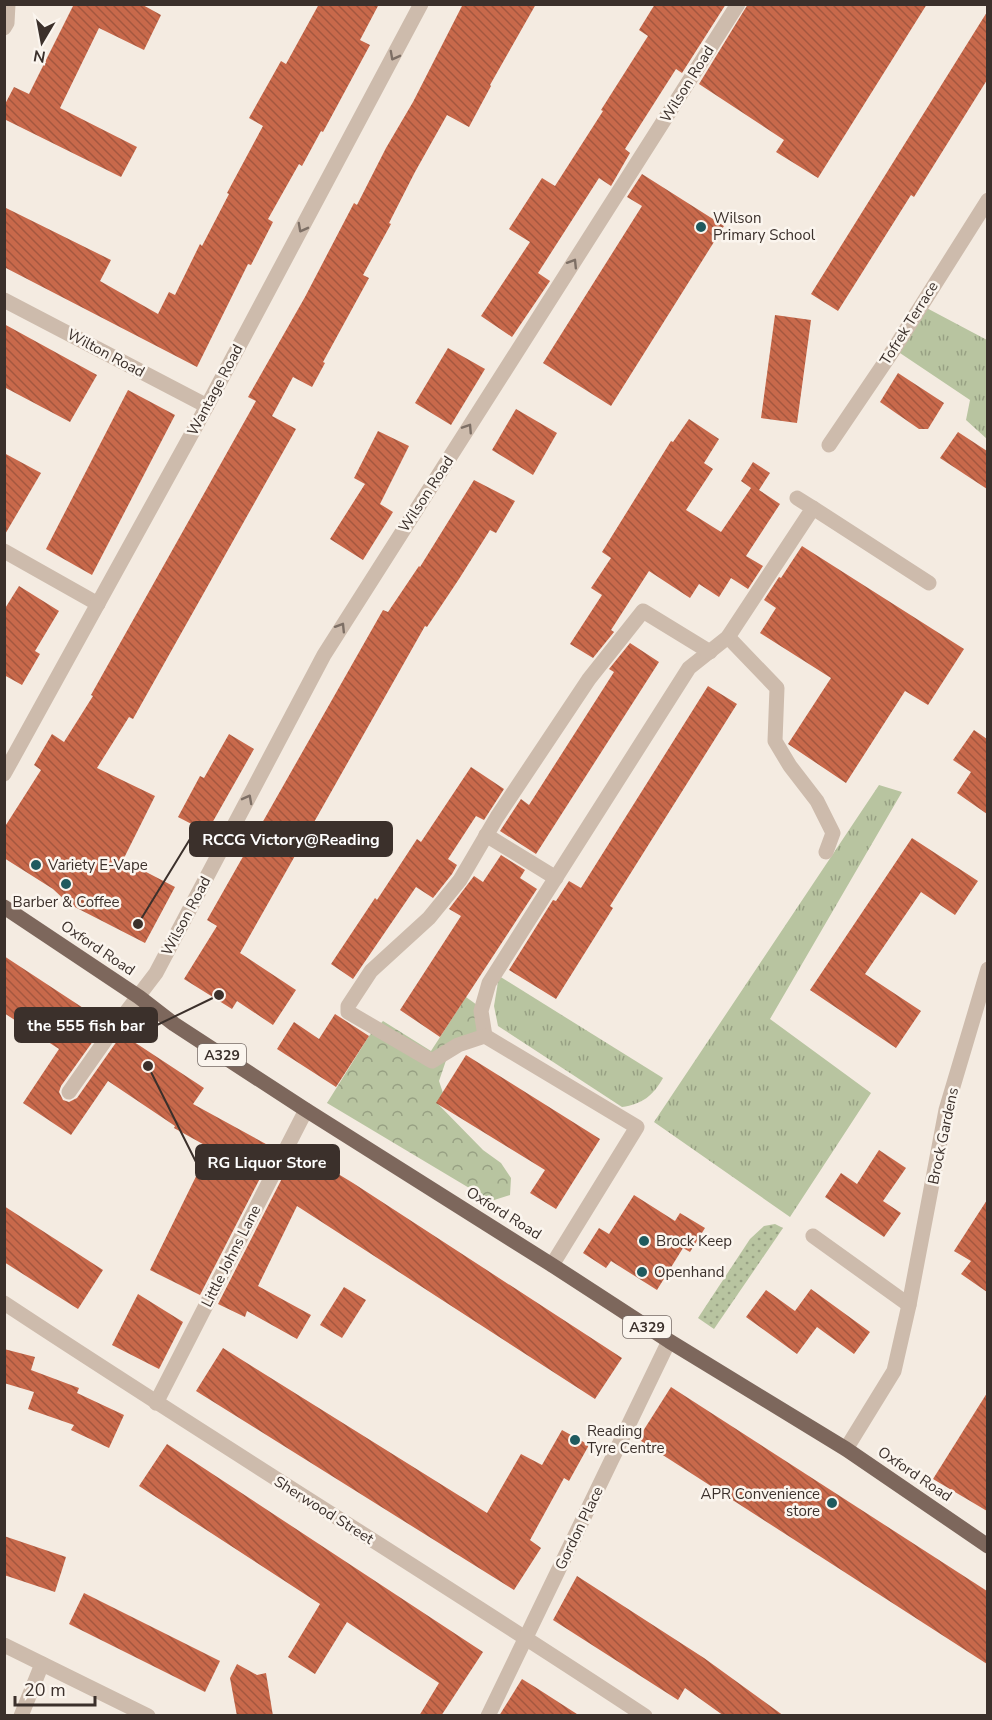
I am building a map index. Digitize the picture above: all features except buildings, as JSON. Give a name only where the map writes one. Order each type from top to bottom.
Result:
[{"type":"main road","name":"Oxford Road","points":[[4,907],[139,997],[174,1024],[306,1110],[669,1341],[846,1449],[987,1546]]},
{"type":"street","points":[[4,28],[7,23],[8,4]]},
{"type":"street","name":"Wantage Road","points":[[4,774],[207,406],[422,4]]},
{"type":"street","name":"Wilson Road","points":[[69,1092],[156,973],[324,655],[738,4]]},
{"type":"street","name":"Tofrek Terrace","points":[[829,446],[890,355],[987,200]]},
{"type":"street","name":"Wilton Road","points":[[4,300],[207,406]]},
{"type":"street","points":[[797,498],[929,583]]},
{"type":"street","points":[[485,1036],[482,1011],[489,983],[689,668],[728,637],[813,508]]},
{"type":"street","points":[[4,551],[98,604]]},
{"type":"street","points":[[485,1036],[458,1046],[432,1061],[348,1012],[348,1006],[371,971],[429,918],[460,880],[486,835],[589,679],[643,611],[710,652]]},
{"type":"street","points":[[728,637],[777,688],[775,741],[790,766],[817,801],[833,833],[826,852]]},
{"type":"street","points":[[486,835],[556,878]]},
{"type":"street","name":"Brock Gardens","points":[[846,1449],[894,1371],[909,1305],[946,1110],[987,969]]},
{"type":"street","points":[[485,1036],[637,1127],[552,1265]]},
{"type":"street","name":"Little Johns Lane","points":[[156,1403],[306,1110]]},
{"type":"street","points":[[813,1236],[909,1305]]},
{"type":"street","name":"Sherwood Street","points":[[4,1303],[156,1403],[526,1637],[645,1716]]},
{"type":"street","name":"Gordon Place","points":[[488,1716],[669,1341]]},
{"type":"street","points":[[4,1645],[148,1716]]},
{"type":"street","points":[[21,1716],[42,1664]]},
{"type":"green space","points":[[921,305],[987,340],[987,439],[966,420],[970,400],[894,349]]},
{"type":"green space","points":[[879,785],[902,792],[770,1019],[871,1093],[790,1217],[654,1122]]},
{"type":"green space","points":[[499,976],[663,1078],[646,1098],[622,1107],[498,1026],[494,1006]]},
{"type":"green space","points":[[466,997],[488,1013],[483,1043],[453,1040],[439,1081],[443,1093],[437,1103],[483,1150],[501,1163],[511,1178],[510,1195],[491,1201],[327,1103],[369,1036],[383,1021],[431,1051]]},
{"type":"green space","points":[[775,1224],[783,1228],[714,1329],[698,1318],[750,1239],[764,1226]]},
{"type":"place","name":"Wilson Primary School","points":[[701,227]]},
{"type":"place","name":"Variety E-Vape","points":[[36,865]]},
{"type":"place","name":"Barber & Coffee","points":[[66,884]]},
{"type":"place","name":"RCCG Victory@Reading","points":[[138,924]]},
{"type":"place","name":"the 555 fish bar","points":[[219,995]]},
{"type":"place","name":"RG Liquor Store","points":[[148,1066]]},
{"type":"place","name":"Brock Keep","points":[[644,1241]]},
{"type":"place","name":"Openhand","points":[[642,1272]]},
{"type":"place","name":"Reading Tyre Centre","points":[[575,1440]]},
{"type":"place","name":"APR Convenience store","points":[[832,1503]]}]
